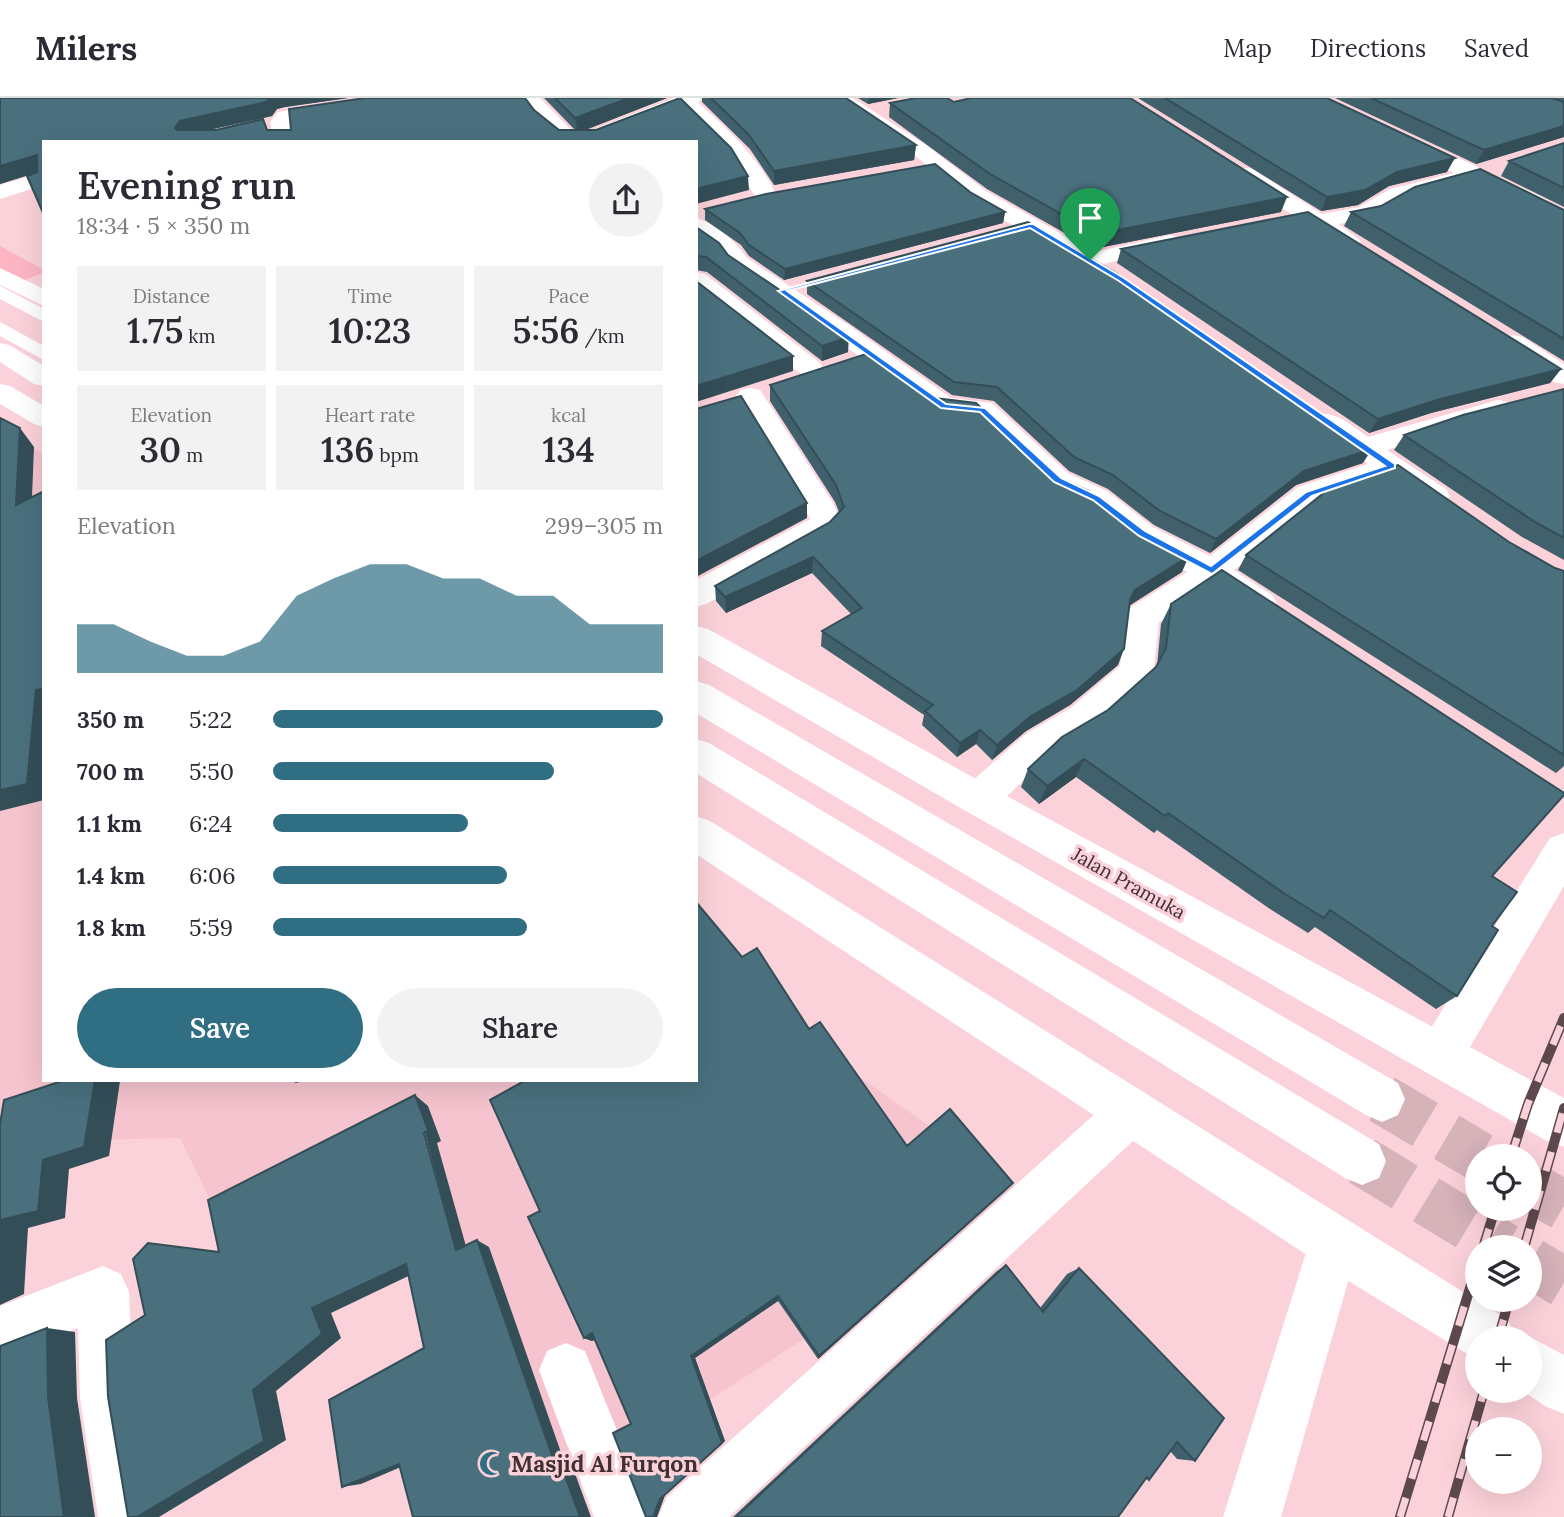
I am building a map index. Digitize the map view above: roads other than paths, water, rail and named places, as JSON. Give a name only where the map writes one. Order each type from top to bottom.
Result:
[{"type":"street","points":[[255,128],[282,132],[285,116],[405,98]]},
{"type":"street","points":[[530,98],[546,118],[571,139],[688,99],[738,154],[760,182],[766,196]]},
{"type":"street","points":[[840,98],[876,112],[919,149],[923,168],[1031,225],[1122,279]]},
{"type":"street","points":[[1328,100],[1534,202],[1564,220]]},
{"type":"street","points":[[1226,163],[1367,252]]},
{"type":"street","points":[[1283,222],[1365,213],[1398,194],[1501,166]]},
{"type":"street","points":[[0,192],[42,179]]},
{"type":"street","points":[[744,201],[789,193]]},
{"type":"street","points":[[701,216],[738,263],[794,287],[843,364]]},
{"type":"street","points":[[1005,232],[1031,225]]},
{"type":"street","points":[[1090,260],[1187,239]]},
{"type":"street","points":[[698,269],[733,256]]},
{"type":"street","points":[[0,275],[42,298]]},
{"type":"street","points":[[698,280],[843,364],[944,406],[982,409],[1058,480],[1096,498],[1142,534],[1212,571],[1282,617]]},
{"type":"street","points":[[1364,447],[1549,391],[1499,334]]},
{"type":"street","points":[[0,351],[42,377]]},
{"type":"street","points":[[720,406],[843,364]]},
{"type":"street","points":[[698,594],[817,529],[826,521],[771,389]]},
{"type":"street","points":[[1,393],[42,417]]},
{"type":"street","points":[[1308,408],[1456,509]]},
{"type":"street","points":[[978,799],[1040,743],[1085,717],[1133,675],[1137,667],[1143,616],[1212,571],[1309,494],[1392,466]]},
{"type":"street","name":"Jalan Pramuka","points":[[698,639],[978,799],[1564,1124]]},
{"type":"street","points":[[698,696],[1382,1100]]},
{"type":"street","points":[[698,755],[1362,1161]]},
{"type":"street","points":[[698,834],[1334,1243],[1468,1326]]},
{"type":"street","points":[[1440,1055],[1564,850]]},
{"type":"street","points":[[687,1517],[1132,1111]]},
{"type":"street","points":[[1252,1517],[1334,1243]]},
{"type":"street","points":[[0,1332],[103,1292],[107,1398],[127,1517]]},
{"type":"street","points":[[566,1370],[623,1517]]},
{"type":"street","points":[[1542,1372],[1564,1387]]},
{"type":"lane","points":[[0,291],[42,316]]},
{"type":"lane","points":[[0,328],[42,353]]},
{"type":"tunnel","points":[[1382,1099],[1465,1148]]},
{"type":"tunnel","points":[[1362,1161],[1484,1235]]},
{"type":"tunnel","points":[[1542,1193],[1564,1206]]},
{"type":"tunnel","points":[[1542,1269],[1564,1283]]},
{"type":"railway","points":[[1515,1144],[1528,1104],[1564,1018]]},
{"type":"railway","points":[[1528,1235],[1564,1108]]},
{"type":"railway","points":[[1487,1235],[1491,1221]]},
{"type":"railway","points":[[1400,1517],[1465,1304]]},
{"type":"railway","points":[[1502,1326],[1506,1312]]},
{"type":"railway","points":[[1448,1517],[1481,1403]]},
{"type":"place","name":"Masjid Al Furqon","points":[[491,1463]]}]
